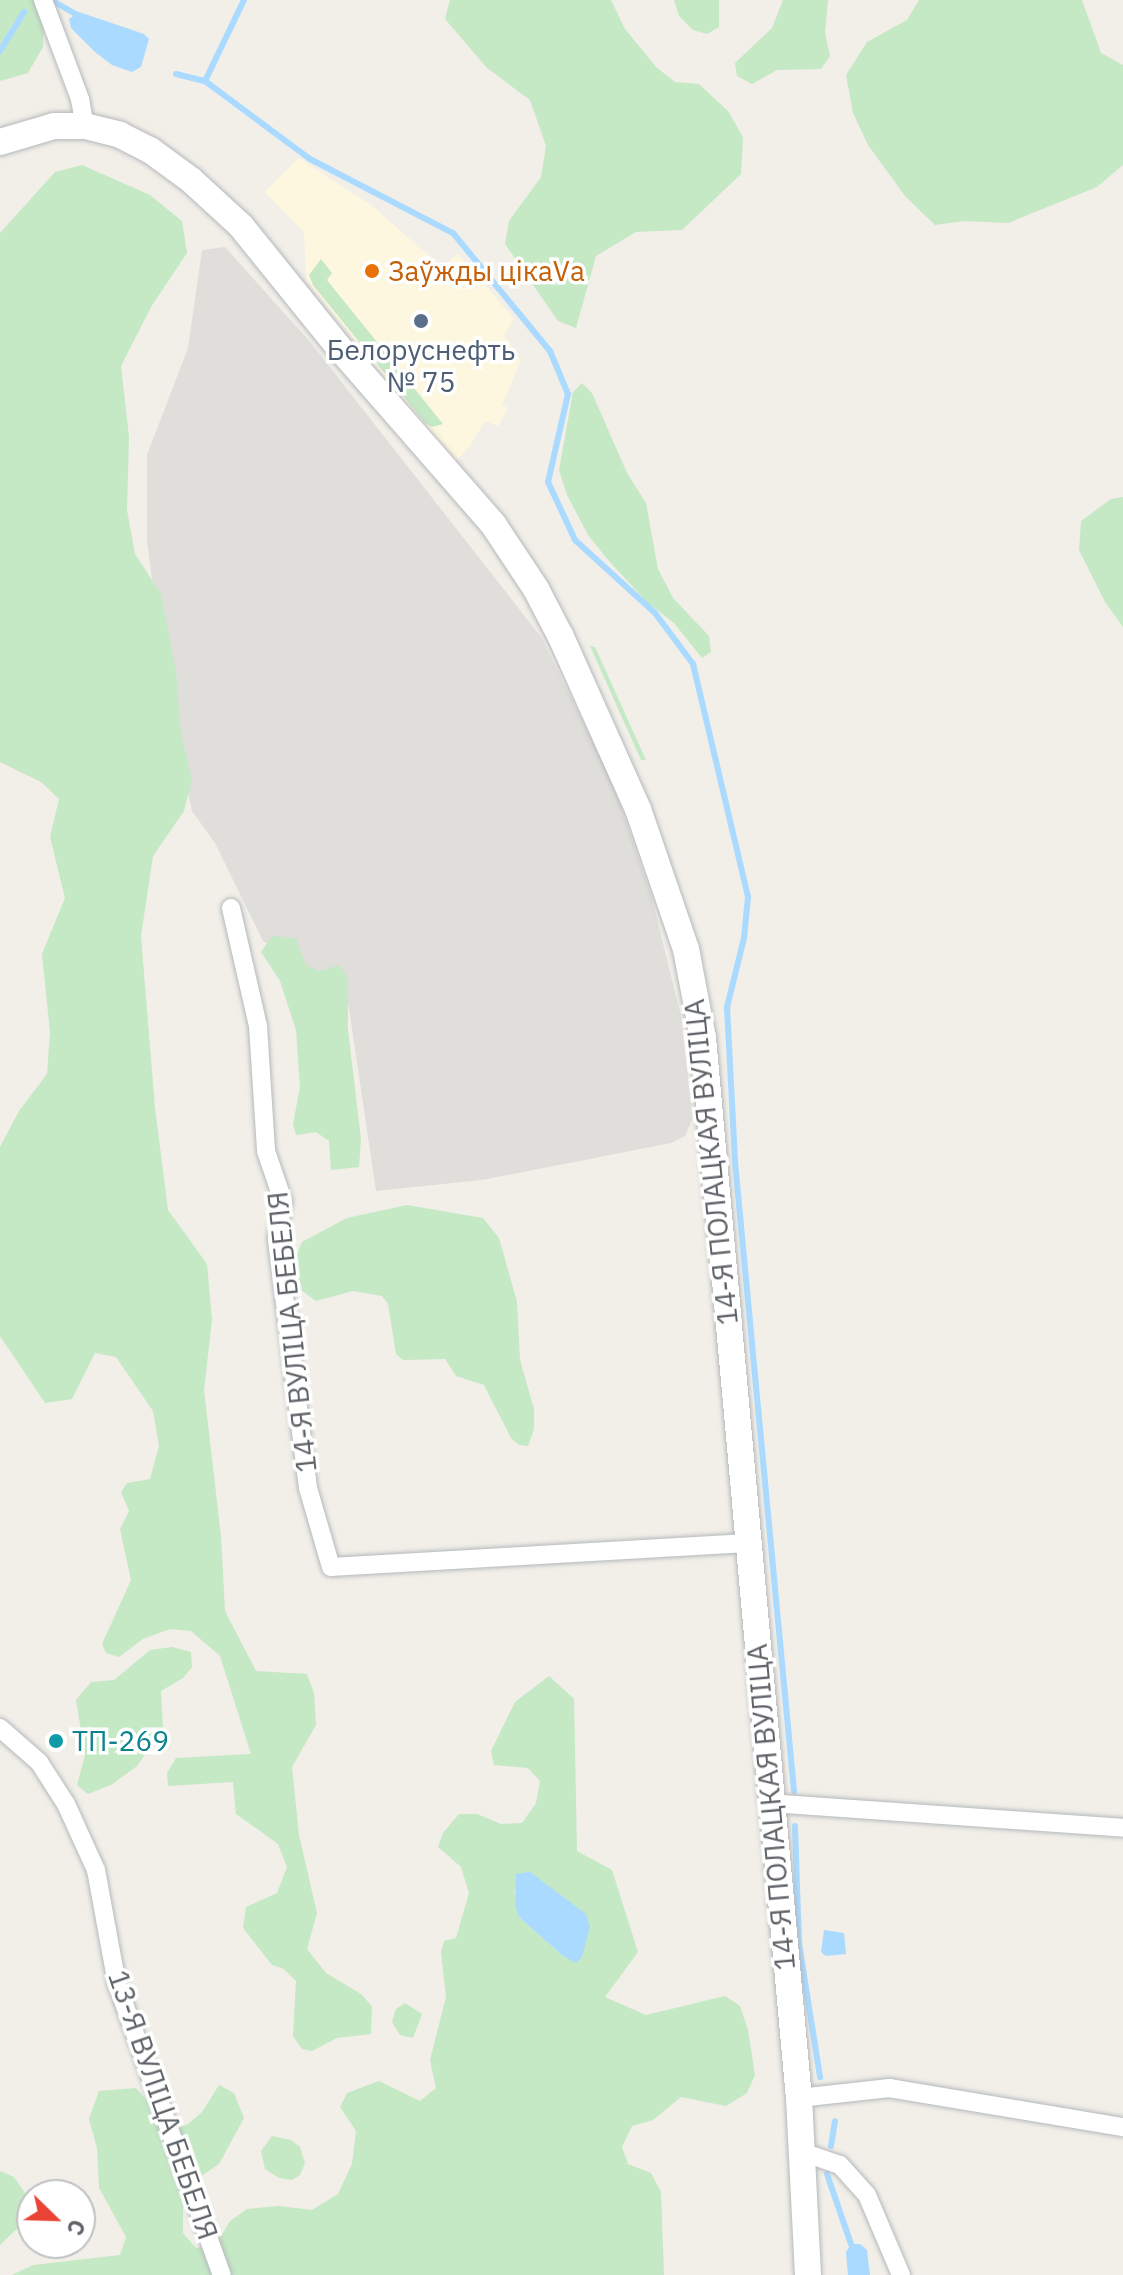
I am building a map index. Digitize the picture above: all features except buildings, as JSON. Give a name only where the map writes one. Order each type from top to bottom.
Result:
[{"type":"main road","name":"14-Я ПОЛАЦКАЯ ВУЛІЦА","points":[[0,142],[54,126],[85,126],[120,135],[150,150],[218,202],[241,226],[342,351],[493,524],[536,589],[598,714],[638,809],[686,949],[703,1038],[769,1803],[799,2098],[808,2275]]},
{"type":"street","points":[[43,0],[80,99],[85,126]]},
{"type":"street","name":"14-Я ВУЛІЦА БЕБЕЛЯ","points":[[231,908],[258,1026],[266,1151],[283,1201],[277,1239],[308,1488],[331,1567],[747,1543]]},
{"type":"street","name":"13-Я ВУЛІЦА БЕБЕЛЯ","points":[[0,1728],[39,1762],[66,1804],[96,1870],[111,1935],[117,1984],[222,2275]]},
{"type":"street","points":[[769,1803],[1123,1828]]},
{"type":"street","points":[[799,2098],[889,2088],[1123,2127]]},
{"type":"street","points":[[802,2152],[840,2165],[867,2195],[901,2275]]},
{"type":"shaded area","points":[[299,158],[372,206],[442,267],[458,254],[514,319],[504,335],[521,360],[502,405],[508,408],[498,426],[485,421],[470,446],[455,462],[306,280],[304,232],[265,192]]},
{"type":"shaded area","points":[[225,247],[311,343],[541,637],[613,783],[651,895],[681,1016],[693,1118],[685,1136],[671,1143],[482,1180],[376,1191],[347,995],[263,941],[215,843],[192,811],[166,687],[147,541],[147,455],[188,348],[202,250]]},
{"type":"green space","points":[[0,0],[38,0],[44,26],[43,47],[28,73],[0,81]]},
{"type":"green space","points":[[450,0],[611,0],[625,29],[656,67],[675,82],[699,84],[728,111],[743,137],[741,174],[682,230],[636,232],[596,256],[576,328],[558,321],[505,244],[509,221],[541,177],[546,146],[530,100],[487,68],[445,19]]},
{"type":"green space","points":[[674,0],[719,0],[719,27],[707,34],[693,30],[679,16]]},
{"type":"green space","points":[[783,0],[828,0],[825,33],[830,56],[821,69],[777,70],[752,84],[737,76],[735,63],[772,28]]},
{"type":"green space","points":[[919,0],[1082,0],[1101,53],[1123,65],[1123,165],[1097,187],[1008,223],[964,221],[935,225],[905,196],[868,145],[853,113],[846,75],[867,42],[907,20]]},
{"type":"green space","points":[[82,165],[150,195],[182,221],[187,253],[151,307],[121,366],[129,437],[127,510],[135,554],[161,594],[176,671],[181,733],[192,780],[184,811],[153,856],[141,936],[155,1108],[168,1210],[207,1264],[212,1320],[204,1390],[221,1536],[225,1611],[256,1671],[307,1674],[314,1693],[316,1725],[292,1767],[299,1835],[317,1913],[307,1949],[326,1973],[361,1994],[372,2006],[371,2034],[337,2038],[312,2051],[302,2049],[293,2036],[296,1981],[284,1969],[272,1965],[243,1928],[246,1907],[277,1893],[287,1867],[278,1844],[236,1814],[233,1782],[168,1786],[167,1773],[176,1758],[251,1754],[220,1656],[191,1631],[170,1629],[143,1639],[119,1657],[106,1653],[102,1644],[131,1580],[120,1529],[129,1511],[121,1492],[127,1483],[150,1479],[159,1446],[153,1411],[116,1357],[95,1353],[72,1399],[45,1403],[0,1336],[0,1147],[19,1111],[47,1074],[50,1032],[42,954],[65,898],[50,837],[59,799],[41,782],[0,762],[0,233],[55,172]]},
{"type":"green space","points":[[321,259],[332,273],[327,280],[443,424],[432,427],[425,423],[313,285],[309,275]]},
{"type":"green space","points":[[582,383],[592,393],[627,473],[646,503],[658,569],[673,598],[709,636],[711,652],[702,658],[674,623],[647,602],[608,560],[588,535],[567,495],[559,470],[573,392]]},
{"type":"green space","points":[[1123,497],[1123,627],[1105,602],[1079,550],[1081,521],[1111,499]]},
{"type":"green space","points":[[590,646],[595,647],[646,760],[641,760]]},
{"type":"green space","points":[[272,936],[296,938],[306,965],[319,971],[340,965],[348,978],[348,1030],[361,1139],[359,1167],[331,1170],[329,1141],[316,1132],[296,1135],[293,1124],[300,1087],[296,1030],[280,981],[261,952]]},
{"type":"green space","points":[[407,1205],[483,1218],[499,1238],[517,1302],[520,1360],[534,1409],[534,1429],[528,1446],[519,1445],[511,1438],[484,1385],[456,1376],[445,1359],[403,1360],[396,1354],[388,1304],[382,1296],[353,1291],[316,1301],[301,1290],[294,1260],[302,1242],[347,1218]]},
{"type":"green space","points":[[172,1647],[191,1652],[192,1667],[183,1678],[161,1691],[163,1728],[137,1766],[111,1785],[88,1794],[77,1785],[85,1755],[76,1700],[91,1682],[114,1680],[150,1650]]},
{"type":"green space","points":[[549,1676],[574,1699],[577,1851],[612,1870],[638,1952],[605,1997],[646,2015],[725,1996],[740,2006],[748,2030],[755,2075],[747,2093],[726,2106],[681,2097],[653,2120],[632,2126],[622,2147],[628,2164],[651,2173],[661,2192],[664,2275],[12,2275],[33,2265],[120,2255],[126,2237],[99,2188],[97,2148],[89,2119],[99,2091],[136,2088],[173,2130],[188,2124],[202,2112],[219,2085],[234,2093],[244,2118],[219,2164],[194,2181],[183,2209],[183,2233],[196,2248],[215,2246],[230,2221],[247,2209],[279,2206],[312,2210],[338,2194],[352,2164],[356,2131],[340,2107],[347,2093],[379,2081],[420,2101],[436,2088],[430,2060],[446,1997],[441,1952],[444,1941],[456,1938],[469,1893],[461,1867],[438,1847],[443,1833],[459,1814],[477,1814],[501,1824],[522,1823],[536,1803],[540,1781],[528,1768],[494,1765],[491,1751],[515,1702]],"holes":[[[514,1889],[584,1945],[582,1957],[563,1956],[519,1917]]]},
{"type":"green space","points":[[405,2003],[422,2014],[413,2038],[400,2035],[392,2022],[396,2009]]},
{"type":"green space","points":[[272,2136],[291,2140],[300,2147],[305,2163],[300,2175],[292,2180],[279,2178],[265,2169],[261,2151]]},
{"type":"green space","points":[[0,2171],[16,2180],[16,2230],[0,2245]]},
{"type":"water","points":[[79,12],[144,34],[149,39],[141,67],[132,72],[112,65],[95,52],[71,28],[69,19]]},
{"type":"water","points":[[530,1872],[586,1914],[590,1927],[582,1957],[576,1963],[563,1956],[519,1917],[515,1904],[516,1874]]},
{"type":"water","points":[[824,1930],[844,1933],[846,1954],[826,1956],[821,1952]]},
{"type":"water","points":[[851,2244],[860,2244],[867,2250],[870,2275],[848,2275],[846,2252]]},
{"type":"waterway","points":[[205,81],[244,0]]},
{"type":"waterway","points":[[53,1],[82,18]]},
{"type":"waterway","points":[[0,51],[24,12]]},
{"type":"waterway","points":[[176,74],[205,81],[310,159],[453,233],[550,351],[568,394],[548,482],[575,540],[655,613],[693,664],[748,897],[744,938],[727,1007],[735,1162],[794,1791]]},
{"type":"waterway","points":[[795,1826],[799,1944],[820,2077]]},
{"type":"waterway","points":[[831,2146],[835,2121]]},
{"type":"waterway","points":[[827,2174],[851,2244]]},
{"type":"place","name":"Заўжды цікаVа","points":[[372,271]]},
{"type":"place","name":"Белоруснефть № 75","points":[[421,321]]},
{"type":"place","name":"ТП-269","points":[[56,1741]]}]
